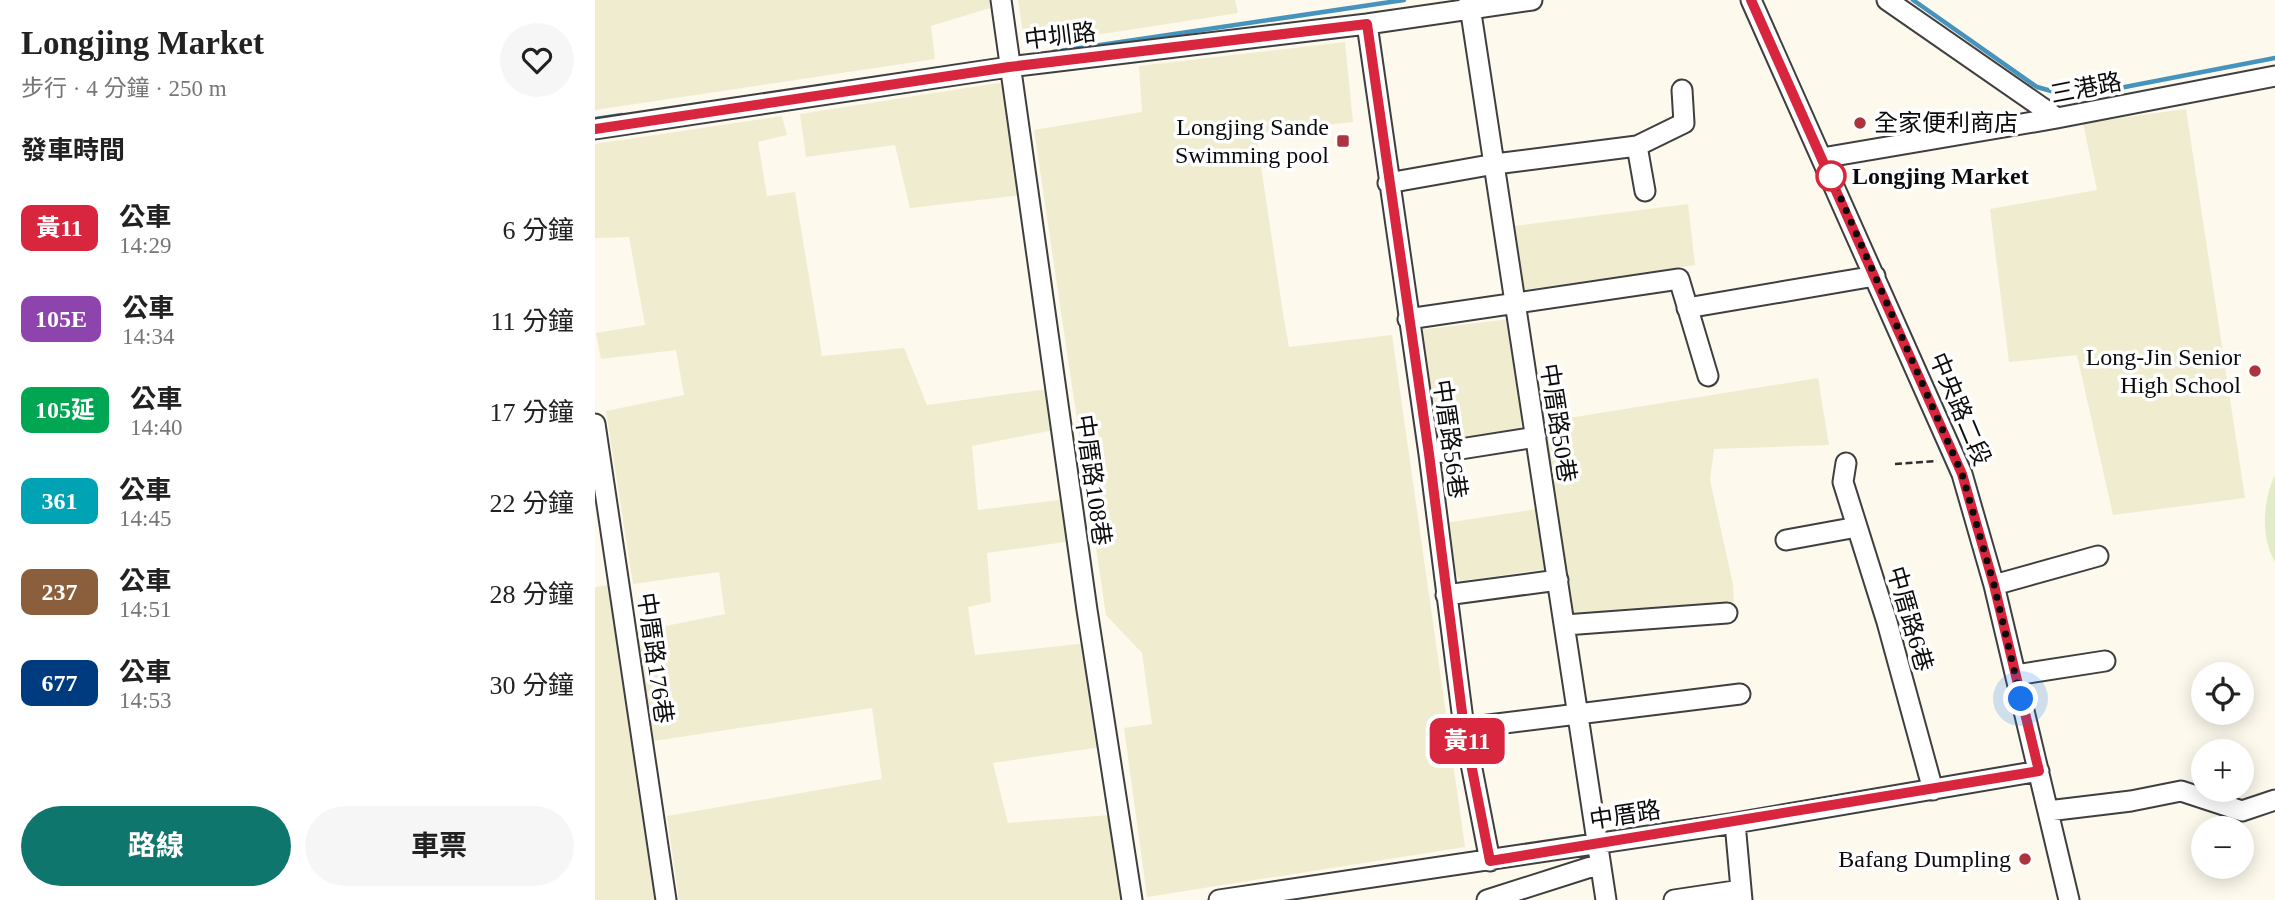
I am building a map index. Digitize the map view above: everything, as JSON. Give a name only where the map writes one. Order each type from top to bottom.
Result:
[{"type":"street","name":"中厝路108巷","points":[[1001,0],[1087,610],[1132,900]]},
{"type":"street","name":"中圳路","points":[[595,129],[1009,67],[1367,24],[1470,5],[1532,0]]},
{"type":"street","name":"中央路二段","points":[[1751,0],[1957,460],[1994,585],[2069,900]]},
{"type":"street","points":[[1887,0],[1913,7],[2057,118]]},
{"type":"street","name":"中厝路50巷","points":[[1470,5],[1606,900]]},
{"type":"street","name":"中厝路56巷","points":[[1367,24],[1429,454],[1464,728],[1490,861]]},
{"type":"street","name":"三港路","points":[[1822,158],[2057,118],[2275,76]]},
{"type":"street","points":[[1388,183],[1495,164],[1637,146],[1684,123],[1682,90]]},
{"type":"street","points":[[1637,146],[1645,191]]},
{"type":"street","points":[[1687,308],[1875,276]]},
{"type":"street","points":[[1408,319],[1678,279],[1708,376]]},
{"type":"street","name":"中厝路176巷","points":[[595,424],[666,900]]},
{"type":"street","points":[[1429,454],[1536,437]]},
{"type":"street","name":"中厝路6巷","points":[[1846,463],[1843,482],[1933,790]]},
{"type":"street","points":[[1786,540],[1857,527]]},
{"type":"street","points":[[1994,585],[2098,556]]},
{"type":"street","points":[[1446,595],[1558,580]]},
{"type":"street","points":[[1565,625],[1727,614]]},
{"type":"street","points":[[2016,675],[2105,661]]},
{"type":"street","points":[[1464,728],[1741,694]]},
{"type":"street","name":"中厝路","points":[[1219,900],[1490,861],[1598,854],[1735,823],[2039,771]]},
{"type":"street","points":[[2048,811],[2131,802],[2181,791],[2242,811],[2275,800]]},
{"type":"street","points":[[1674,900],[1742,895],[1735,823]]},
{"type":"street","points":[[1486,900],[1598,854]]},
{"type":"path","points":[[1895,464],[1957,460]]},
{"type":"shaded area","points":[[595,0],[989,0],[990,8],[931,26],[935,59],[595,110]]},
{"type":"shaded area","points":[[1018,0],[1235,0],[1238,13],[1025,46]]},
{"type":"shaded area","points":[[1345,42],[1353,122],[1256,133],[1289,347],[1392,335],[1465,847],[1147,897],[1124,728],[1152,724],[1142,653],[1106,615],[1034,130],[1142,112],[1139,66]]},
{"type":"shaded area","points":[[1005,82],[1023,195],[910,208],[895,145],[806,157],[800,114]]},
{"type":"shaded area","points":[[2186,109],[2245,498],[2113,515],[2077,355],[2009,362],[1990,209],[2097,190],[2083,123]]},
{"type":"shaded area","points":[[782,116],[787,135],[758,142],[767,196],[795,192],[822,356],[904,348],[927,405],[1047,389],[1054,430],[972,446],[978,510],[1067,499],[1072,541],[987,553],[991,602],[968,607],[975,655],[1088,643],[1101,747],[993,763],[1008,823],[1110,815],[1124,900],[679,900],[667,816],[882,779],[872,708],[654,741],[636,632],[725,614],[719,572],[633,584],[606,411],[684,395],[676,350],[601,359],[596,333],[645,325],[629,237],[595,238],[595,144]]},
{"type":"shaded area","points":[[1688,204],[1695,265],[1523,290],[1514,226]]},
{"type":"shaded area","points":[[1510,319],[1521,399],[1521,433],[1436,443],[1419,330]]},
{"type":"shaded area","points":[[1818,378],[1829,445],[1714,449],[1710,480],[1733,584],[1734,606],[1571,621],[1563,567],[1461,581],[1453,571],[1445,523],[1557,506],[1544,422]]},
{"type":"shaded area","points":[[608,585],[658,900],[595,900],[595,587]]},
{"type":"green space","points":[[2275,475],[2275,562],[2267,541],[2265,518]]},
{"type":"waterway","points":[[1053,52],[1404,0]]},
{"type":"waterway","points":[[1913,0],[2037,87],[2073,97],[2275,58]]},
{"type":"waterway","points":[[595,119],[622,115]]},
{"type":"bus line","name":"黃11","points":[[595,129],[1009,67],[1367,24],[1429,454],[1464,728],[1490,861],[1760,819],[2039,771],[1994,585],[1962,474],[1751,0]]},
{"type":"place","name":"全家便利商店","points":[[1860,123]]},
{"type":"place","name":"Longjing Sande Swimming pool","points":[[1343,141]]},
{"type":"place","name":"Longjing Market","points":[[1831,176]]},
{"type":"place","name":"Long-Jin Senior High School","points":[[2255,371]]},
{"type":"place","name":"Bafang Dumpling","points":[[2025,859]]},
{"type":"route","points":[[1831,176],[1962,474],[1994,585],[2021,699]]}]
